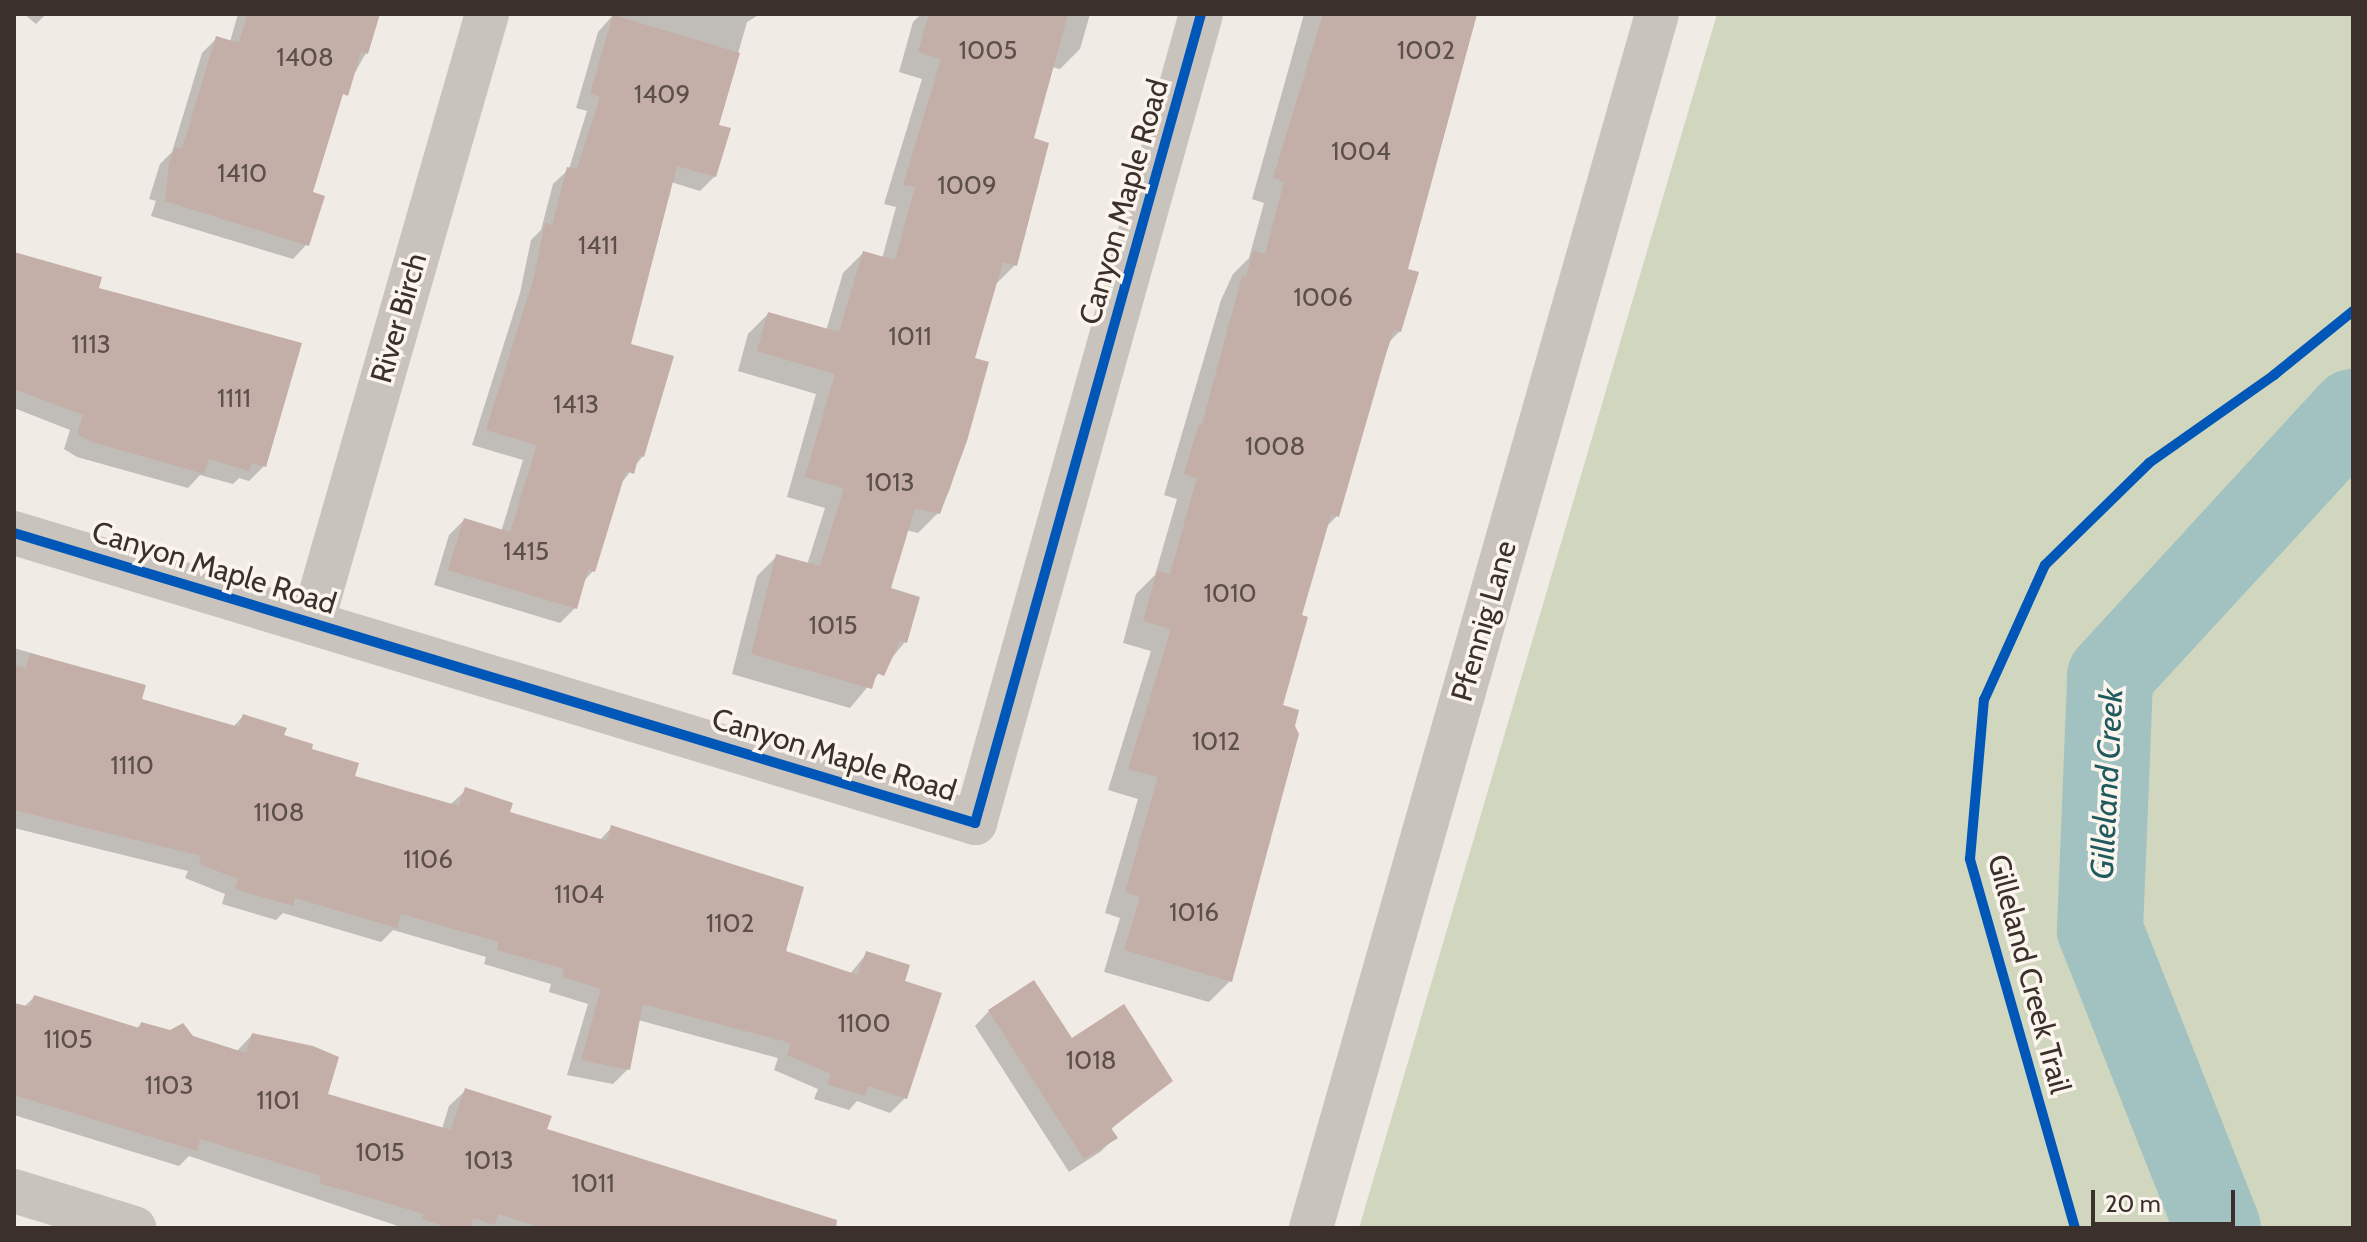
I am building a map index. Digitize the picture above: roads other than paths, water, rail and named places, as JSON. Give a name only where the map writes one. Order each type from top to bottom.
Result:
[{"type":"street","name":"River Birch","points":[[312,623],[487,14]]},
{"type":"street","name":"Canyon Maple Road","points":[[14,533],[975,823],[1201,14]]},
{"type":"street","name":"Pfennig Lane","points":[[1311,1228],[1657,14]]},
{"type":"street","points":[[14,1191],[134,1228]]},
{"type":"waterway","name":"Gilleland Creek","points":[[2218,1228],[2100,930],[2110,676],[2353,412]]}]
